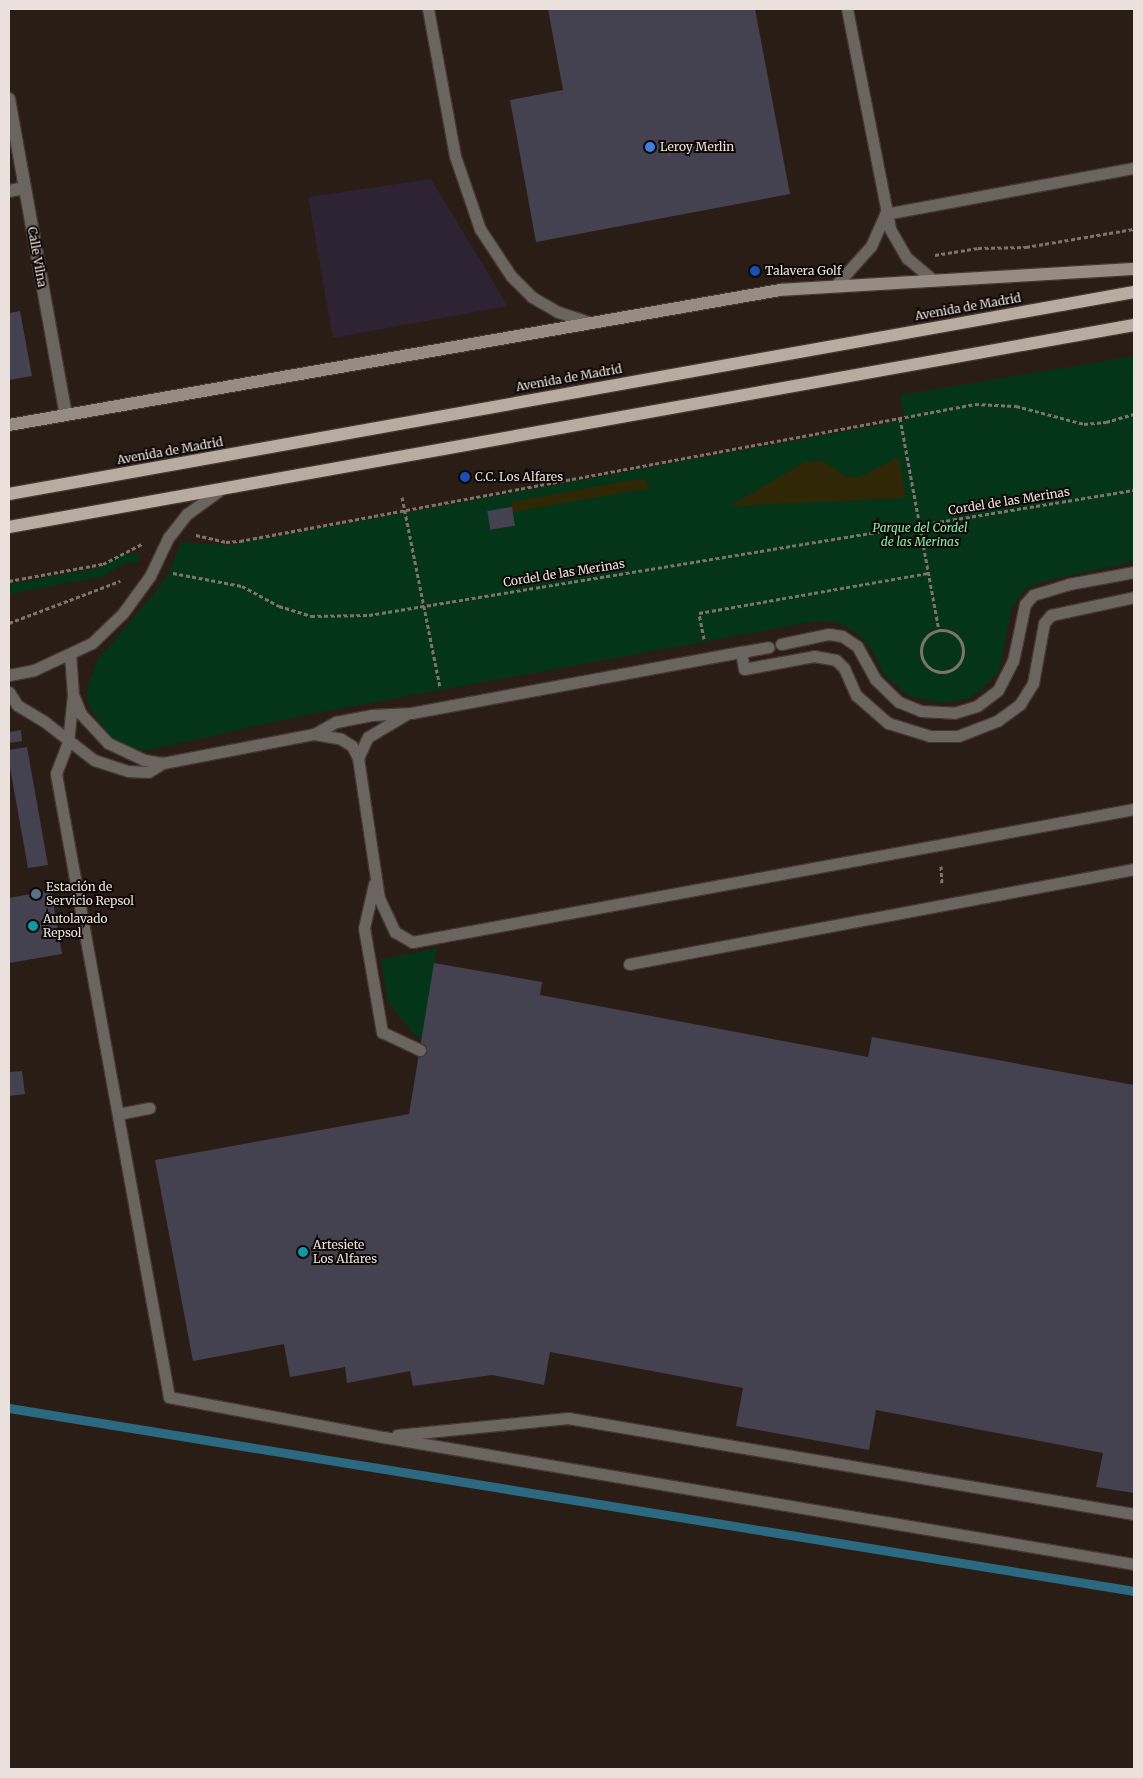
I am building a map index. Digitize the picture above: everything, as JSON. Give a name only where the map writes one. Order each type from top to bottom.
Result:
[{"type":"main road","name":"Avenida de Madrid","points":[[9,425],[588,322],[780,290],[1134,269]]},
{"type":"main road","name":"Avenida de Madrid","points":[[9,494],[1134,292]]},
{"type":"main road","points":[[9,527],[1134,326]]},
{"type":"street","name":"Calle Vilna","points":[[9,99],[66,415]]},
{"type":"street","points":[[9,191],[25,188]]},
{"type":"lane","points":[[428,9],[456,162],[480,229],[511,276],[532,296],[558,312],[588,322]]},
{"type":"lane","points":[[847,9],[885,214],[902,251],[934,281]]},
{"type":"lane","points":[[885,214],[1134,168]]},
{"type":"lane","points":[[835,286],[871,246],[885,214]]},
{"type":"lane","points":[[9,674],[34,670],[92,643],[123,613],[150,576],[168,538],[187,514],[224,488]]},
{"type":"lane","points":[[781,644],[829,634],[842,636],[857,646],[875,679],[899,702],[921,711],[954,713],[976,706],[991,698],[1001,685],[1013,661],[1025,604],[1033,595],[1062,586],[1134,572]]},
{"type":"lane","points":[[740,652],[744,669],[814,656],[836,660],[844,668],[856,695],[888,723],[930,736],[958,736],[997,721],[1020,704],[1034,683],[1044,624],[1051,615],[1134,597]]},
{"type":"lane","points":[[73,695],[82,714],[108,743],[134,757],[163,762],[314,734],[336,722],[372,715],[411,713],[769,647]]},
{"type":"lane","points":[[70,654],[73,695],[68,742],[56,774],[169,1397],[383,1437],[1134,1564]]},
{"type":"lane","points":[[9,692],[17,705],[45,722],[68,742],[94,760],[128,771],[148,772],[163,762]]},
{"type":"lane","points":[[358,758],[368,737],[411,713]]},
{"type":"lane","points":[[314,734],[341,739],[352,746],[358,758],[376,879],[390,924],[401,937],[419,942],[1134,809]]},
{"type":"lane","points":[[629,964],[1134,869]]},
{"type":"lane","points":[[376,879],[364,928],[382,1032],[420,1050]]},
{"type":"lane","points":[[118,1114],[149,1108]]},
{"type":"lane","points":[[383,1437],[568,1418],[1134,1514]]},
{"type":"path","points":[[931,255],[978,248],[1026,247],[1134,229]]},
{"type":"path","points":[[193,534],[226,542],[240,541],[404,508],[988,403],[1016,406],[1084,424],[1106,422],[1134,414]]},
{"type":"path","points":[[900,418],[939,631]]},
{"type":"path","name":"Cordel de las Merinas","points":[[9,623],[118,582],[150,576],[186,574],[242,586],[279,606],[311,616],[369,615],[1134,490]]},
{"type":"path","points":[[402,497],[440,690]]},
{"type":"path","points":[[9,581],[103,564],[148,542]]},
{"type":"path","points":[[704,642],[699,613],[928,573]]},
{"type":"path","points":[[939,631],[955,635],[962,647],[959,663],[948,671],[931,669],[922,654],[924,641],[939,631]]},
{"type":"path","points":[[940,845],[943,906]]},
{"type":"shaded area","points":[[431,179],[508,306],[333,338],[308,197]]},
{"type":"green space","name":"Parque del Cordel de las Merinas","points":[[1134,356],[1134,562],[1048,580],[1025,589],[1012,607],[999,671],[979,692],[967,699],[941,703],[909,696],[884,675],[872,650],[857,633],[837,622],[817,621],[310,714],[145,751],[125,746],[112,737],[93,714],[87,699],[88,684],[99,658],[157,590],[169,573],[181,542],[229,545],[905,420],[900,395]]},
{"type":"green space","points":[[123,553],[140,553],[140,562],[126,563],[101,577],[9,594],[9,584],[102,567]]},
{"type":"green space","points":[[437,948],[422,1037],[415,1036],[388,1002],[381,959]]},
{"type":"sand","points":[[899,457],[906,498],[730,506],[804,462],[824,461],[844,476],[857,478]]},
{"type":"sand","points":[[643,478],[651,488],[512,512],[511,502]]},
{"type":"building","name":"Leroy Merlin","points":[[548,9],[755,9],[790,194],[536,242],[510,100],[563,90]]},
{"type":"building","points":[[20,311],[32,376],[9,380],[9,313]]},
{"type":"building","points":[[512,507],[515,526],[490,530],[487,511]]},
{"type":"building","points":[[21,730],[22,741],[9,743],[9,732]]},
{"type":"building","points":[[27,747],[48,865],[28,868],[9,762],[9,750]]},
{"type":"building","name":"Autolavado Repsol","points":[[51,890],[62,954],[9,963],[9,898]]},
{"type":"building","points":[[434,963],[542,982],[540,995],[868,1057],[872,1037],[1134,1085],[1134,1493],[1096,1487],[1103,1453],[876,1410],[869,1450],[736,1426],[743,1388],[550,1352],[544,1385],[492,1375],[413,1386],[410,1371],[347,1383],[345,1367],[290,1377],[284,1344],[193,1361],[155,1160],[409,1114]]},
{"type":"building","points":[[22,1071],[25,1094],[9,1096],[9,1072]]},
{"type":"waterway","points":[[9,1408],[1134,1591]]},
{"type":"place","name":"Leroy Merlin","points":[[650,147]]},
{"type":"place","name":"Talavera Golf","points":[[755,271]]},
{"type":"place","name":"C.C. Los Alfares","points":[[465,477]]},
{"type":"place","name":"Estación de Servicio Repsol","points":[[36,894]]},
{"type":"place","name":"Autolavado Repsol","points":[[33,926]]},
{"type":"place","name":"Artesiete Los Alfares","points":[[303,1252]]}]
